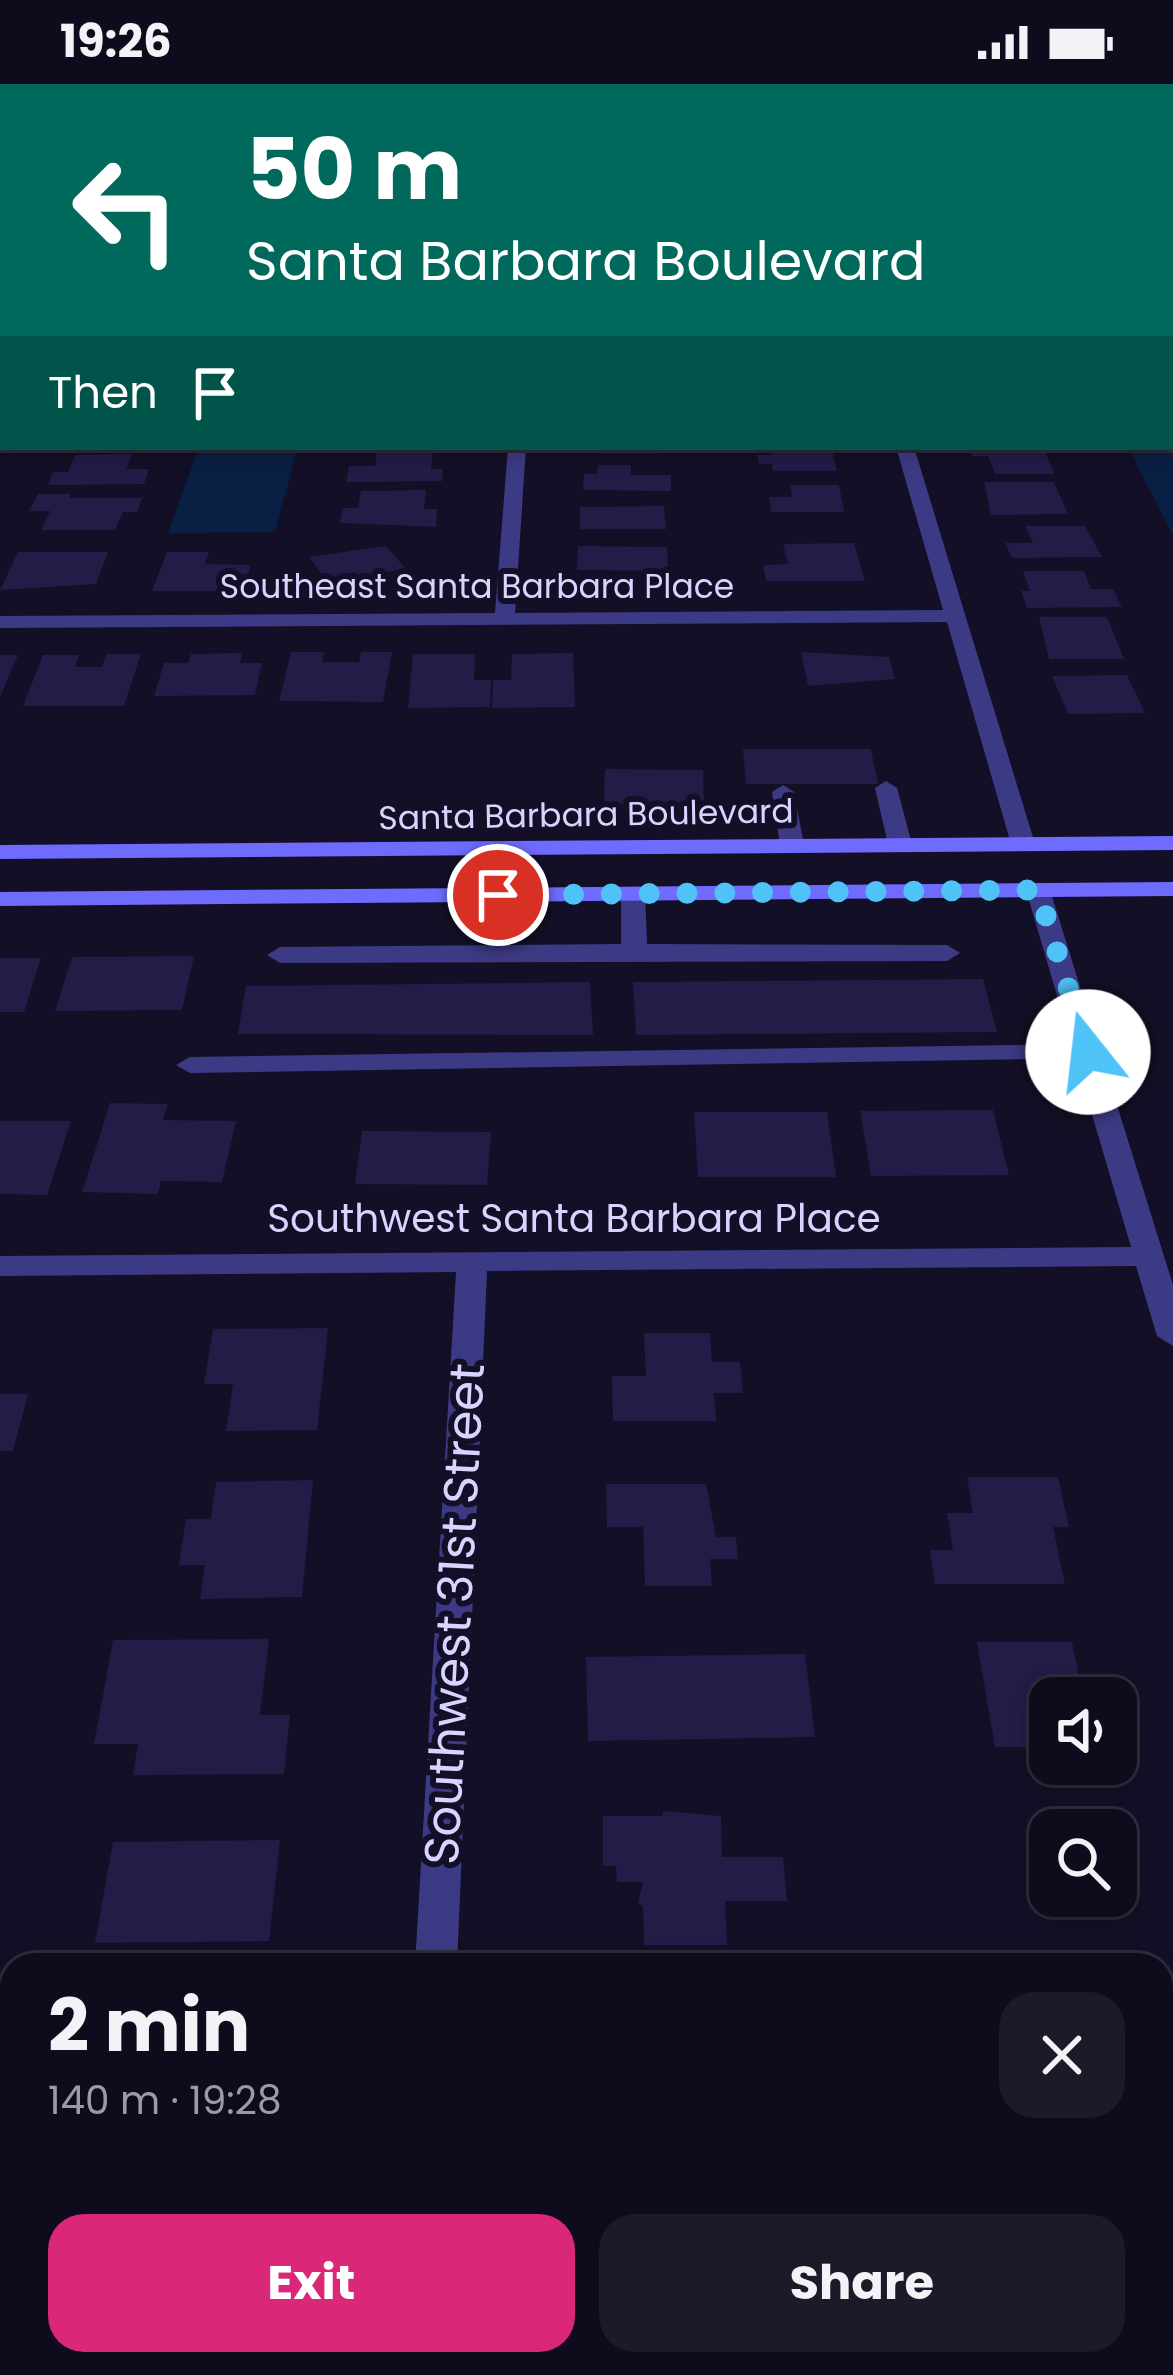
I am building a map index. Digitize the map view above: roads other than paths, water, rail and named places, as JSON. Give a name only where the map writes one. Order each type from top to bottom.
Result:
[{"type":"main road","name":"Santa Barbara Boulevard","points":[[0,852],[1173,843]]},
{"type":"main road","points":[[0,899],[1173,889]]},
{"type":"street","points":[[505,619],[517,450]]},
{"type":"street","points":[[906,450],[1023,844]]},
{"type":"street","name":"Southeast Santa Barbara Place","points":[[0,622],[954,616]]},
{"type":"street","points":[[886,788],[900,844]]},
{"type":"street","points":[[783,792],[792,845]]},
{"type":"street","points":[[1038,890],[1173,1336]]},
{"type":"street","points":[[633,894],[634,952]]},
{"type":"street","points":[[280,955],[947,952]]},
{"type":"street","points":[[190,1065],[1088,1052]]},
{"type":"street","name":"Southwest Santa Barbara Place","points":[[0,1266],[1149,1256]]},
{"type":"street","name":"Southwest 31st Street","points":[[437,1953],[472,1262]]},
{"type":"water","points":[[198,450],[297,450],[275,532],[168,533]]},
{"type":"water","points":[[1130,450],[1173,450],[1173,536]]}]
